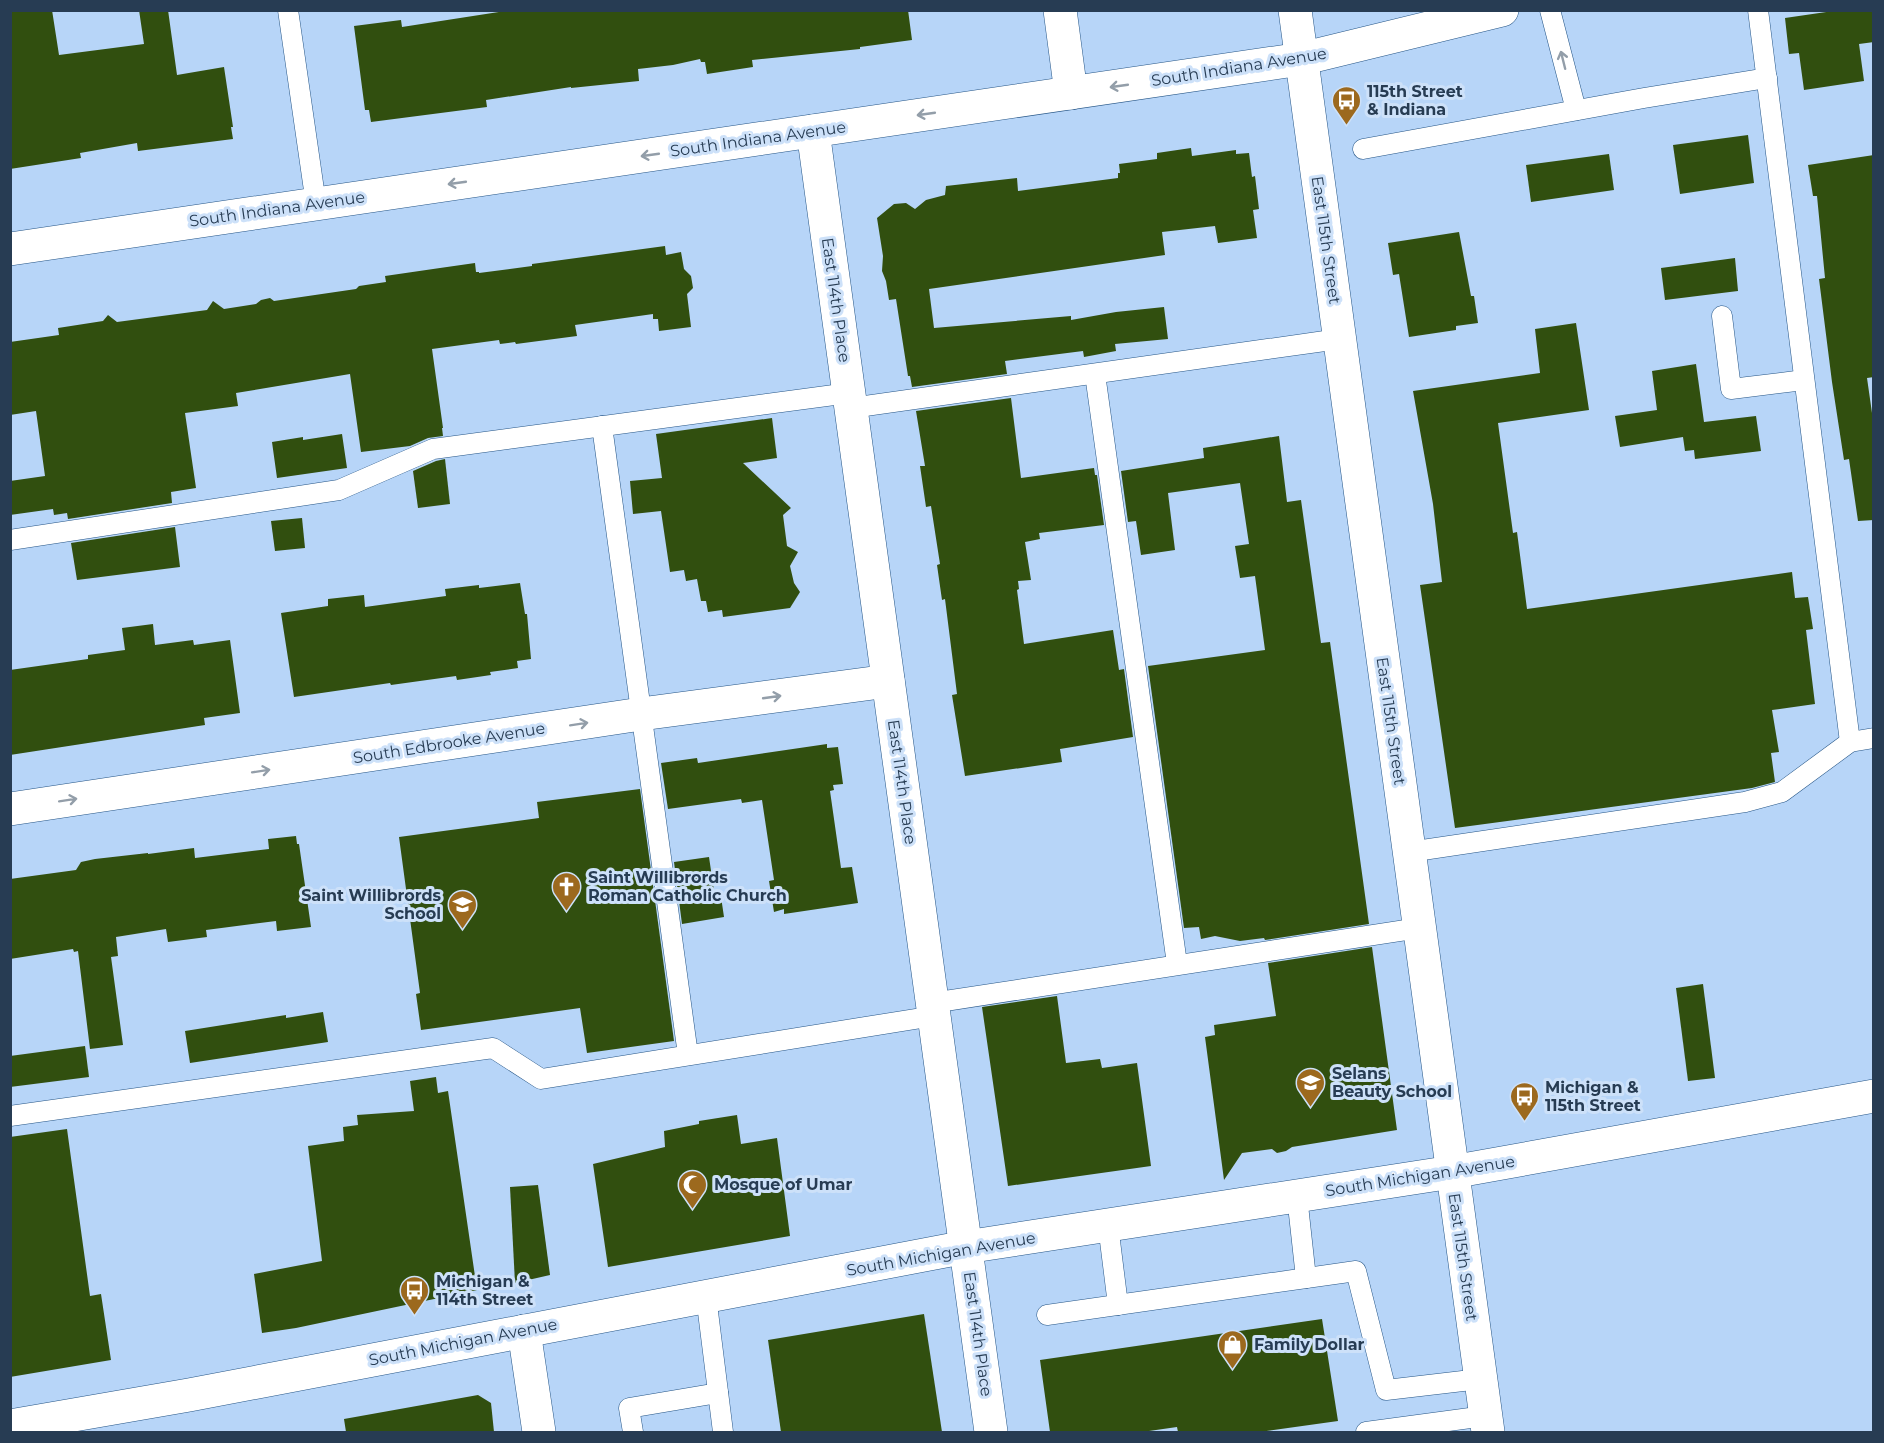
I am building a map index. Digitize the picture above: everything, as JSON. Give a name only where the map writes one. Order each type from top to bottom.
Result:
[{"type":"street","points":[[1060,10],[1071,93]]},
{"type":"street","name":"East 115th Street","points":[[1295,10],[1486,1424]]},
{"type":"street","name":"South Indiana Avenue","points":[[10,249],[1301,59],[1502,10]]},
{"type":"street","name":"East 114th Place","points":[[813,131],[991,1432]]},
{"type":"street","name":"South Edbrooke Avenue","points":[[10,809],[641,714],[888,681]]},
{"type":"street","name":"South Michigan Avenue","points":[[10,1426],[201,1393],[966,1247],[1452,1172],[1874,1096]]},
{"type":"street","points":[[524,1331],[539,1432]]},
{"type":"lane","points":[[288,10],[316,204]]},
{"type":"lane","points":[[1550,10],[1576,110]]},
{"type":"lane","points":[[1758,10],[1850,742]]},
{"type":"lane","points":[[1362,149],[1767,78]]},
{"type":"lane","points":[[1722,316],[1731,389],[1804,380]]},
{"type":"lane","points":[[10,540],[339,490],[433,449],[602,426],[1095,374],[1339,339]]},
{"type":"lane","points":[[1095,374],[1177,964]]},
{"type":"lane","points":[[602,426],[688,1055]]},
{"type":"lane","points":[[1409,852],[1745,802],[1782,792],[1850,742],[1874,738]]},
{"type":"lane","points":[[10,1116],[493,1048],[541,1079],[688,1055],[1177,964],[1419,928]]},
{"type":"lane","points":[[1297,1196],[1306,1278]]},
{"type":"lane","points":[[1108,1225],[1118,1305]]},
{"type":"lane","points":[[1047,1315],[1356,1271],[1386,1390],[1480,1380]]},
{"type":"lane","points":[[706,1296],[723,1432]]},
{"type":"lane","points":[[633,1432],[629,1408],[718,1394]]},
{"type":"lane","points":[[1366,1432],[1486,1424]]},
{"type":"building","points":[[10,10],[52,10],[59,55],[144,44],[139,10],[168,10],[177,75],[224,67],[233,139],[138,151],[137,143],[80,153],[81,158],[10,169]]},
{"type":"building","points":[[511,10],[908,10],[912,40],[860,47],[860,49],[752,60],[753,67],[707,74],[705,62],[701,62],[700,59],[638,69],[639,81],[571,87],[486,100],[487,107],[371,122],[369,110],[365,110],[354,26],[401,20],[402,27]]},
{"type":"building","points":[[1840,10],[1874,10],[1874,42],[1859,44],[1864,81],[1804,90],[1799,53],[1789,54],[1785,18]]},
{"type":"building","points":[[1748,135],[1754,183],[1680,194],[1673,145]]},
{"type":"building","points":[[1191,148],[1192,156],[1236,150],[1236,154],[1249,153],[1252,177],[1255,176],[1259,209],[1253,210],[1257,238],[1218,243],[1215,226],[1162,232],[1165,255],[929,289],[934,328],[1071,316],[1071,320],[1164,307],[1168,339],[1115,344],[1116,351],[1084,357],[1083,351],[1005,361],[1007,374],[912,387],[910,376],[908,376],[896,299],[889,300],[882,271],[883,256],[877,218],[894,204],[906,203],[915,209],[926,200],[945,195],[946,186],[1017,178],[1018,191],[1118,178],[1119,164],[1157,159],[1157,153]]},
{"type":"building","points":[[1609,154],[1614,190],[1531,202],[1526,165]]},
{"type":"building","points":[[1874,155],[1874,377],[1867,378],[1874,427],[1874,520],[1858,521],[1849,459],[1844,460],[1832,382],[1819,279],[1825,278],[1817,196],[1813,196],[1808,165]]},
{"type":"building","points":[[1459,232],[1478,323],[1456,326],[1456,330],[1409,337],[1399,274],[1393,275],[1388,243]]},
{"type":"building","points":[[665,246],[666,255],[681,252],[684,269],[691,276],[693,288],[687,294],[691,327],[659,331],[658,319],[653,319],[653,314],[575,325],[577,336],[516,344],[515,342],[500,344],[499,340],[432,349],[443,436],[428,438],[410,446],[361,452],[350,374],[236,393],[238,406],[185,413],[196,488],[171,492],[172,503],[68,519],[67,513],[54,515],[53,509],[10,515],[10,481],[45,476],[36,411],[10,415],[10,342],[59,335],[58,328],[103,321],[108,315],[117,322],[207,310],[213,301],[224,309],[256,304],[270,298],[274,301],[356,289],[359,286],[386,282],[385,276],[475,263],[476,272],[479,273]]},
{"type":"building","points":[[1735,258],[1738,291],[1665,300],[1661,268]]},
{"type":"building","points":[[1576,323],[1589,410],[1498,423],[1513,533],[1517,532],[1527,609],[1792,572],[1795,598],[1808,597],[1813,629],[1806,630],[1815,704],[1772,710],[1779,752],[1771,753],[1775,782],[1752,788],[1455,828],[1420,585],[1442,582],[1433,504],[1413,391],[1540,373],[1535,329]]},
{"type":"building","points":[[1696,364],[1704,422],[1756,416],[1761,451],[1695,459],[1694,450],[1685,451],[1683,437],[1620,447],[1615,416],[1657,410],[1652,371]]},
{"type":"building","points":[[1011,398],[1021,478],[1094,468],[1104,525],[1039,533],[1040,539],[1025,542],[1031,580],[1018,581],[1019,589],[1017,590],[1024,644],[1113,630],[1119,670],[1124,669],[1133,737],[1060,749],[1062,762],[965,776],[952,695],[957,694],[945,599],[942,600],[937,565],[940,564],[931,506],[926,507],[920,466],[925,466],[916,411]]},
{"type":"building","points":[[772,418],[777,458],[743,463],[791,508],[783,515],[787,546],[798,552],[790,566],[794,583],[800,592],[790,608],[723,617],[722,610],[708,612],[706,601],[701,601],[697,579],[686,581],[684,570],[670,572],[661,511],[633,514],[630,481],[662,478],[656,434]]},
{"type":"building","points":[[342,434],[347,468],[277,478],[272,442]]},
{"type":"building","points":[[1279,436],[1287,502],[1301,500],[1321,643],[1330,642],[1369,924],[1265,940],[1264,938],[1240,941],[1215,936],[1201,939],[1199,927],[1184,928],[1148,666],[1265,650],[1255,576],[1240,578],[1235,546],[1249,544],[1240,483],[1168,493],[1175,550],[1141,555],[1136,521],[1128,522],[1121,471],[1204,458],[1203,448]]},
{"type":"building","points":[[445,459],[450,504],[418,508],[413,471]]},
{"type":"building","points":[[302,518],[305,548],[275,551],[271,521]]},
{"type":"building","points":[[175,527],[180,567],[77,580],[71,543]]},
{"type":"building","points":[[520,583],[525,614],[527,614],[531,659],[517,661],[518,668],[457,680],[456,676],[294,697],[281,613],[328,606],[328,599],[364,595],[365,607],[446,596],[445,589]]},
{"type":"building","points":[[153,624],[155,645],[193,640],[194,645],[230,640],[240,713],[204,718],[205,725],[10,755],[10,670],[88,659],[88,655],[125,650],[122,628]]},
{"type":"building","points":[[827,744],[827,748],[838,747],[843,784],[833,785],[834,790],[830,791],[841,868],[852,867],[858,903],[784,914],[784,909],[774,912],[769,881],[774,880],[762,800],[742,803],[741,799],[668,809],[661,763],[697,758],[698,763]]},
{"type":"building","points":[[640,789],[674,1041],[587,1053],[580,1008],[421,1030],[416,994],[420,993],[399,837],[539,818],[537,802]]},
{"type":"building","points":[[296,836],[311,927],[277,931],[276,921],[206,930],[207,937],[168,942],[166,929],[116,937],[118,956],[111,957],[123,1045],[90,1049],[78,951],[74,952],[73,949],[10,959],[10,879],[76,870],[81,862],[95,859],[194,848],[195,858],[269,849],[268,839]]},
{"type":"building","points":[[709,857],[714,891],[720,890],[724,917],[682,924],[674,862]]},
{"type":"building","points":[[1372,947],[1397,1130],[1292,1147],[1277,1153],[1272,1149],[1242,1153],[1224,1180],[1205,1037],[1215,1035],[1214,1025],[1276,1016],[1268,963]]},
{"type":"building","points":[[1703,984],[1715,1078],[1688,1081],[1676,988]]},
{"type":"building","points":[[1057,996],[1066,1063],[1100,1059],[1102,1068],[1137,1063],[1151,1166],[1008,1186],[982,1007]]},
{"type":"building","points":[[323,1012],[328,1042],[190,1063],[185,1031],[286,1015],[286,1018]]},
{"type":"building","points":[[85,1046],[89,1077],[10,1087],[10,1056]]},
{"type":"building","points":[[436,1077],[438,1093],[448,1091],[477,1290],[262,1333],[254,1274],[322,1261],[308,1146],[344,1141],[343,1127],[358,1125],[357,1115],[414,1111],[410,1081]]},
{"type":"building","points":[[737,1115],[741,1144],[777,1138],[790,1236],[608,1267],[593,1164],[665,1147],[664,1131],[699,1124],[699,1121]]},
{"type":"building","points":[[67,1129],[90,1296],[101,1294],[111,1360],[10,1377],[10,1137]]},
{"type":"building","points":[[538,1185],[550,1275],[515,1283],[510,1187]]},
{"type":"building","points":[[924,1314],[942,1432],[781,1432],[768,1340]]},
{"type":"building","points":[[1322,1319],[1338,1421],[1259,1432],[1178,1432],[1177,1427],[1142,1432],[1050,1432],[1040,1360]]},
{"type":"building","points":[[478,1395],[491,1403],[494,1432],[346,1432],[344,1419]]},
{"type":"place","name":"115th Street & Indiana","points":[[1346,126]]},
{"type":"place","name":"Saint Willibrords Roman Catholic Church","points":[[567,912]]},
{"type":"place","name":"Saint Willibrords School","points":[[462,930]]},
{"type":"place","name":"Selans Beauty School","points":[[1311,1108]]},
{"type":"place","name":"Michigan & 115th Street","points":[[1524,1122]]},
{"type":"place","name":"Mosque of Umar","points":[[693,1210]]},
{"type":"place","name":"Michigan & 114th Street","points":[[415,1316]]},
{"type":"place","name":"Family Dollar","points":[[1233,1370]]}]
